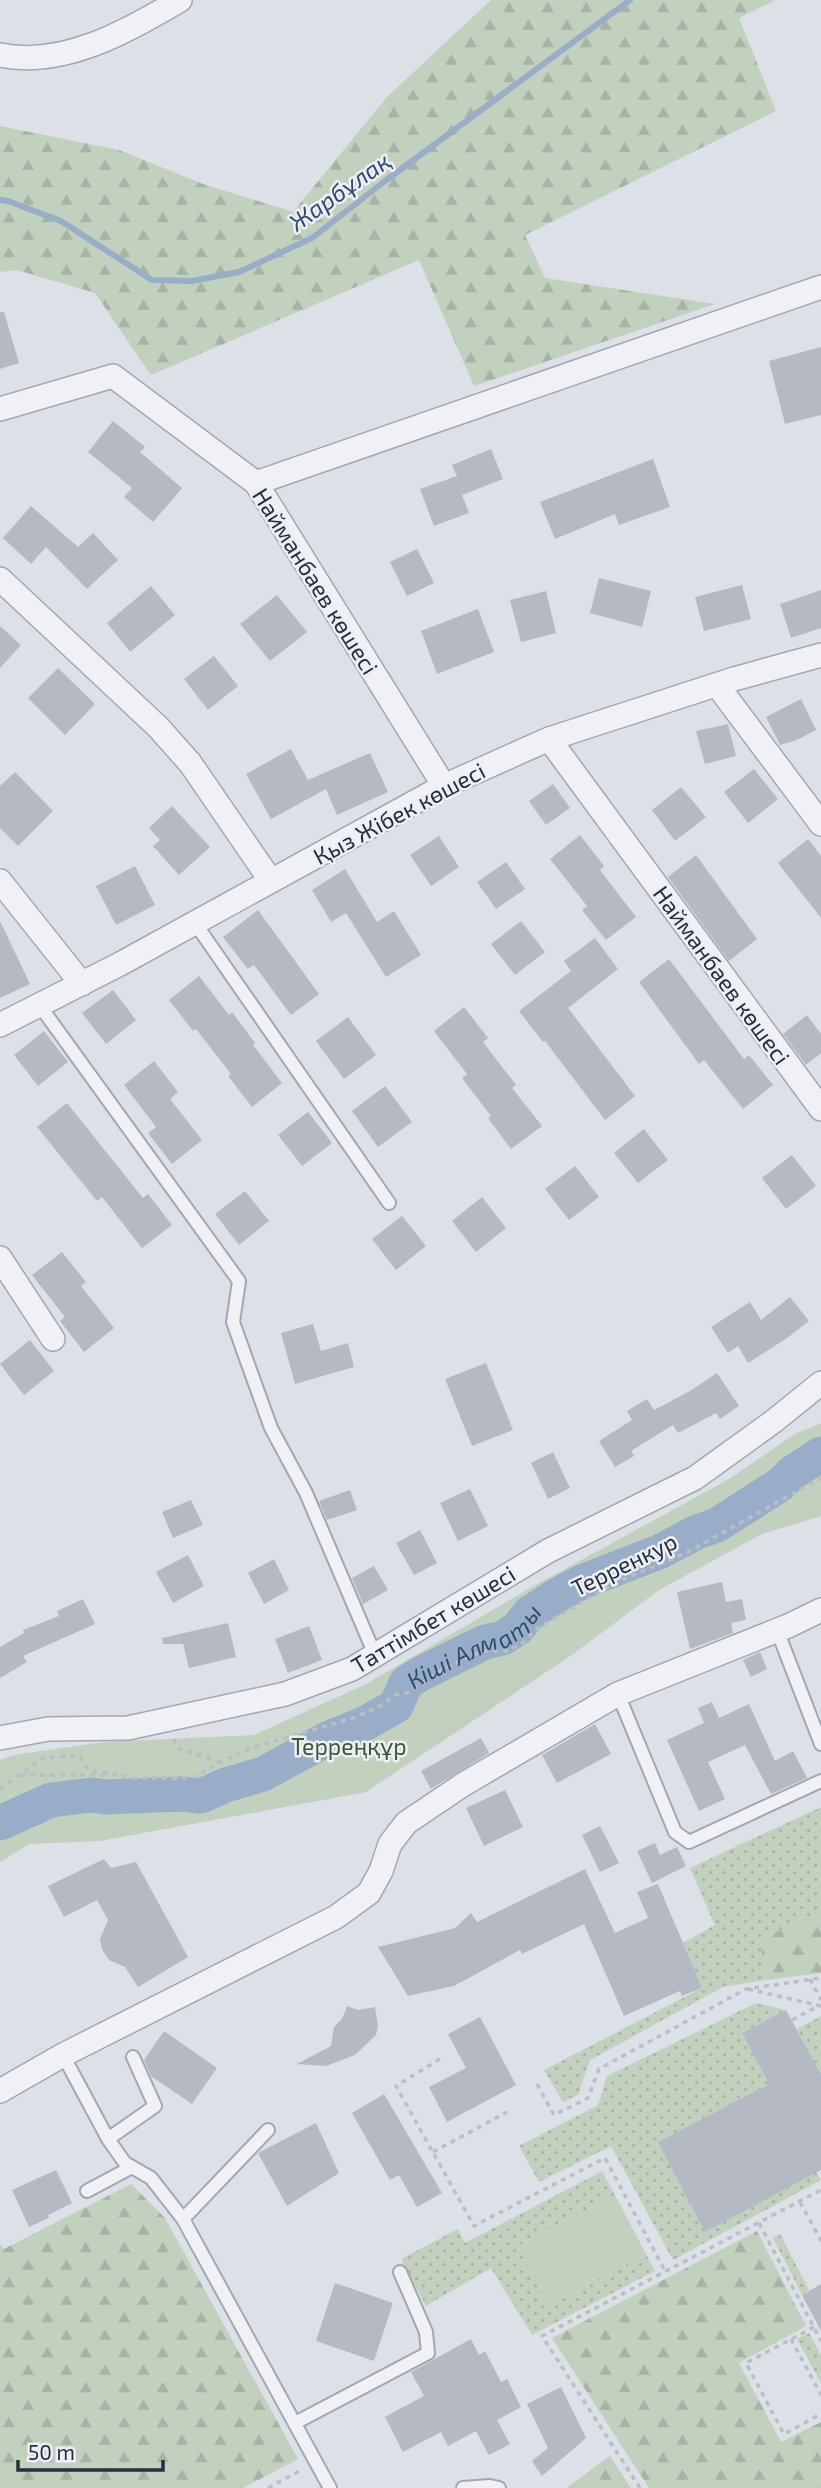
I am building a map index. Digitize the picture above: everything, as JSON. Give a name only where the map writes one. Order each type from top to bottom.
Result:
[{"type":"street","points":[[0,55],[18,59],[52,55],[96,43],[144,21],[180,0]]},
{"type":"street","points":[[256,483],[821,287]]},
{"type":"street","name":"Найманбаев көшесі","points":[[0,409],[113,376],[256,483],[444,786]]},
{"type":"street","points":[[0,579],[158,727],[190,763],[271,881]]},
{"type":"street","name":"Қыз Жібек көшесі","points":[[0,1025],[82,984],[444,786],[549,739],[821,655]]},
{"type":"street","points":[[718,685],[821,824]]},
{"type":"street","name":"Найманбаев көшесі","points":[[549,739],[821,1109]]},
{"type":"street","points":[[0,881],[82,984]]},
{"type":"street","points":[[0,1258],[53,1339]]},
{"type":"street","name":"Таттімбет көшесі","points":[[0,1738],[48,1729],[128,1728],[285,1694],[352,1669],[548,1551],[695,1479],[821,1383]]},
{"type":"street","points":[[0,2091],[63,2055],[336,1917],[369,1893],[381,1871],[390,1844],[406,1823],[464,1784],[618,1694],[821,1610]]},
{"type":"lane","points":[[195,923],[389,1203]]},
{"type":"lane","points":[[40,1006],[239,1281],[233,1322],[245,1356],[271,1428],[306,1493],[374,1655]]},
{"type":"lane","points":[[777,1630],[821,1744]]},
{"type":"lane","points":[[618,1694],[675,1832],[689,1842],[821,1781]]},
{"type":"lane","points":[[63,2055],[108,2139],[125,2163],[151,2178],[183,2219],[330,2488]]},
{"type":"lane","points":[[108,2139],[155,2106],[133,2057]]},
{"type":"lane","points":[[183,2219],[268,2130]]},
{"type":"lane","points":[[87,2191],[132,2167]]},
{"type":"lane","points":[[295,2423],[428,2353],[426,2332],[400,2272]]},
{"type":"lane","points":[[463,2488],[499,2488]]},
{"type":"path","name":"Терренкур","points":[[223,1762],[245,1750],[274,1740],[356,1717],[382,1705],[395,1695],[407,1693],[442,1670],[472,1655],[486,1651],[508,1651],[524,1642],[538,1628],[615,1583],[687,1553],[821,1479]]},
{"type":"path","points":[[168,1720],[177,1748],[223,1762]]},
{"type":"path","points":[[0,1788],[43,1758],[79,1756],[89,1770],[134,1778],[191,1778],[223,1762]]},
{"type":"path","points":[[18,1775],[119,1776]]},
{"type":"path","points":[[537,2084],[554,2115],[588,2098],[599,2070],[746,1989],[821,1978]]},
{"type":"path","points":[[810,1979],[821,2000]]},
{"type":"path","points":[[746,1989],[820,2006]]},
{"type":"path","points":[[792,2020],[820,2006]]},
{"type":"path","points":[[440,2059],[396,2086],[474,2226],[605,2158],[665,2271]]},
{"type":"path","points":[[433,2152],[506,2112]]},
{"type":"path","points":[[640,2488],[542,2336],[821,2190]]},
{"type":"path","points":[[800,2202],[821,2241]]},
{"type":"path","points":[[759,2223],[821,2341]]},
{"type":"path","points":[[814,2327],[746,2363],[784,2434],[821,2414]]},
{"type":"path","points":[[791,2339],[821,2395]]},
{"type":"path","points":[[268,2488],[316,2463]]},
{"type":"green space","points":[[491,0],[776,0],[739,18],[776,111],[525,235],[545,278],[715,304],[474,386],[419,260],[151,375],[95,293],[17,270],[0,272],[0,126],[119,150],[203,184],[293,212],[387,97]]},
{"type":"green space","name":"Терреңқұр","points":[[821,1423],[821,1516],[762,1534],[659,1590],[572,1655],[366,1792],[100,1841],[29,1844],[0,1862],[0,1760],[14,1755],[104,1742],[254,1735],[366,1684],[530,1588],[729,1479],[795,1434]]},
{"type":"green space","points":[[821,1807],[821,1911],[761,1940],[766,1980],[723,1987],[590,2060],[578,2095],[563,2102],[544,2070],[702,1988],[683,1943],[715,1925],[690,1868]]},
{"type":"green space","points":[[821,1911],[821,1973],[766,1980],[760,1940]]},
{"type":"green space","points":[[756,2003],[786,2010],[742,2033],[769,2084],[658,2142],[816,2172],[821,2180],[673,2260],[611,2146],[539,2182],[519,2146],[598,2105],[607,2076]]},
{"type":"green space","points":[[821,2016],[821,2074],[797,2029]]},
{"type":"green space","points":[[602,2171],[615,2195],[518,2246],[549,2305],[646,2254],[655,2271],[532,2335],[491,2268],[426,2306],[401,2259],[458,2229],[465,2243]]},
{"type":"green space","points":[[131,2184],[165,2218],[298,2459],[243,2488],[0,2488],[0,2244],[4,2249]]},
{"type":"green space","points":[[615,2195],[646,2254],[549,2305],[518,2246]]},
{"type":"green space","points":[[757,2231],[806,2326],[739,2363],[781,2442],[821,2422],[821,2488],[649,2488],[552,2338]]},
{"type":"green space","points":[[780,2234],[809,2290],[802,2295],[773,2238]]},
{"type":"green space","points":[[809,2333],[821,2355],[821,2383],[797,2339]]},
{"type":"green space","points":[[610,2456],[631,2488],[566,2488]]},
{"type":"building","points":[[0,312],[4,312],[19,363],[0,369]]},
{"type":"building","points":[[821,347],[821,415],[785,424],[769,361]]},
{"type":"building","points":[[113,421],[145,447],[140,452],[182,488],[153,522],[124,497],[132,488],[88,452]]},
{"type":"building","points":[[491,449],[503,479],[462,495],[469,513],[434,526],[420,489],[457,476],[452,465]]},
{"type":"building","points":[[653,459],[670,507],[619,525],[615,514],[555,539],[540,502]]},
{"type":"building","points":[[31,506],[78,547],[93,533],[118,560],[87,589],[46,547],[31,564],[3,538]]},
{"type":"building","points":[[417,549],[434,583],[407,596],[390,562]]},
{"type":"building","points":[[599,578],[651,591],[642,627],[590,613]]},
{"type":"building","points":[[742,585],[751,619],[704,631],[695,597]]},
{"type":"building","points":[[151,586],[175,615],[130,652],[107,623]]},
{"type":"building","points":[[821,590],[821,628],[791,638],[780,604]]},
{"type":"building","points":[[546,591],[556,633],[521,642],[510,600]]},
{"type":"building","points":[[277,595],[307,632],[270,661],[240,624]]},
{"type":"building","points":[[478,609],[494,652],[437,674],[421,631]]},
{"type":"building","points":[[0,626],[21,645],[0,668]]},
{"type":"building","points":[[214,656],[238,686],[208,710],[184,679]]},
{"type":"building","points":[[58,668],[95,704],[65,735],[28,698]]},
{"type":"building","points":[[801,699],[816,730],[780,745],[766,717]]},
{"type":"building","points":[[728,724],[736,756],[705,764],[696,731]]},
{"type":"building","points":[[291,749],[308,780],[370,753],[388,792],[337,815],[326,789],[271,819],[246,774]]},
{"type":"building","points":[[754,769],[778,799],[748,823],[724,792]]},
{"type":"building","points":[[15,772],[53,811],[18,846],[0,828],[0,786]]},
{"type":"building","points":[[553,784],[570,808],[546,825],[529,801]]},
{"type":"building","points":[[681,787],[706,817],[675,841],[652,810]]},
{"type":"building","points":[[172,806],[210,847],[179,875],[153,846],[160,840],[149,828]]},
{"type":"building","points":[[580,835],[604,866],[600,870],[636,917],[606,940],[582,910],[587,906],[550,859]]},
{"type":"building","points":[[439,836],[459,867],[431,886],[410,855]]},
{"type":"building","points":[[808,839],[821,856],[821,918],[778,863]]},
{"type":"building","points":[[696,855],[757,939],[729,961],[668,877]]},
{"type":"building","points":[[506,862],[525,889],[496,909],[477,882]]},
{"type":"building","points":[[135,866],[155,905],[116,925],[96,886]]},
{"type":"building","points":[[345,869],[377,922],[394,911],[421,955],[386,977],[346,913],[331,922],[312,890]]},
{"type":"building","points":[[258,910],[319,994],[291,1015],[254,965],[248,969],[223,937]]},
{"type":"building","points":[[0,921],[30,984],[0,998]]},
{"type":"building","points":[[521,921],[545,952],[515,975],[491,944]]},
{"type":"building","points":[[595,938],[618,969],[568,1008],[635,1096],[605,1120],[519,1011],[571,971],[564,961]]},
{"type":"building","points":[[669,959],[744,1059],[749,1055],[773,1085],[743,1109],[704,1060],[699,1064],[639,982]]},
{"type":"building","points":[[199,976],[229,1015],[232,1012],[282,1083],[252,1107],[228,1076],[231,1074],[169,1000]]},
{"type":"building","points":[[113,990],[136,1020],[106,1044],[82,1013]]},
{"type":"building","points":[[464,1007],[488,1038],[483,1042],[516,1085],[512,1088],[542,1126],[511,1149],[488,1118],[491,1116],[462,1078],[467,1074],[434,1031]]},
{"type":"building","points":[[807,1015],[821,1034],[821,1053],[806,1065],[783,1034]]},
{"type":"building","points":[[348,1017],[376,1055],[344,1079],[316,1041]]},
{"type":"building","points":[[44,1031],[68,1062],[38,1086],[14,1055]]},
{"type":"building","points":[[154,1061],[178,1092],[170,1099],[202,1140],[172,1164],[148,1133],[156,1127],[124,1085]]},
{"type":"building","points":[[385,1086],[412,1122],[378,1147],[352,1111]]},
{"type":"building","points":[[67,1103],[143,1198],[148,1194],[172,1225],[142,1248],[102,1197],[97,1201],[37,1127]]},
{"type":"building","points":[[308,1112],[332,1143],[302,1166],[278,1135]]},
{"type":"building","points":[[644,1129],[668,1160],[638,1183],[614,1153]]},
{"type":"building","points":[[792,1155],[816,1186],[786,1209],[762,1178]]},
{"type":"building","points":[[575,1166],[599,1197],[569,1220],[545,1189]]},
{"type":"building","points":[[245,1191],[269,1221],[239,1245],[215,1214]]},
{"type":"building","points":[[482,1197],[506,1228],[476,1252],[452,1221]]},
{"type":"building","points":[[402,1216],[426,1246],[396,1270],[372,1239]]},
{"type":"building","points":[[62,1252],[86,1282],[81,1286],[114,1328],[84,1352],[60,1321],[65,1317],[32,1275]]},
{"type":"building","points":[[790,1297],[809,1321],[748,1363],[738,1346],[728,1353],[711,1327],[750,1302],[761,1320]]},
{"type":"building","points":[[313,1324],[321,1351],[348,1343],[354,1367],[295,1384],[281,1333]]},
{"type":"building","points":[[30,1340],[54,1371],[24,1395],[0,1364]]},
{"type":"building","points":[[486,1363],[513,1430],[472,1446],[445,1379]]},
{"type":"building","points":[[717,1373],[739,1406],[720,1419],[716,1413],[678,1433],[673,1425],[631,1451],[634,1456],[615,1467],[599,1441],[632,1420],[627,1411],[647,1399],[654,1410]]},
{"type":"building","points":[[553,1452],[570,1488],[548,1499],[531,1463]]},
{"type":"building","points":[[470,1489],[488,1526],[458,1541],[440,1503]]},
{"type":"building","points":[[350,1490],[357,1510],[327,1520],[319,1501]]},
{"type":"building","points":[[191,1500],[203,1525],[173,1538],[162,1512]]},
{"type":"building","points":[[420,1530],[437,1563],[414,1575],[396,1543]]},
{"type":"building","points":[[188,1555],[204,1586],[173,1603],[156,1572]]},
{"type":"building","points":[[274,1559],[289,1590],[264,1604],[248,1573]]},
{"type":"building","points":[[374,1566],[388,1590],[363,1604],[352,1578]]},
{"type":"building","points":[[722,1582],[726,1602],[742,1599],[746,1620],[731,1623],[733,1633],[690,1649],[677,1592]]},
{"type":"building","points":[[83,1599],[95,1624],[23,1656],[27,1662],[0,1678],[0,1647],[24,1633],[23,1630],[59,1616],[57,1611]]},
{"type":"building","points":[[228,1623],[236,1657],[189,1668],[183,1644],[163,1644],[162,1638]]},
{"type":"building","points":[[309,1626],[322,1660],[288,1673],[275,1639]]},
{"type":"building","points":[[760,1652],[767,1669],[751,1677],[743,1660]]},
{"type":"building","points":[[712,1702],[719,1718],[749,1704],[775,1761],[793,1751],[807,1778],[771,1794],[745,1745],[708,1762],[725,1799],[699,1811],[667,1740],[704,1723],[698,1708]]},
{"type":"building","points":[[595,1724],[611,1754],[557,1783],[542,1755]]},
{"type":"building","points":[[481,1738],[489,1753],[431,1789],[421,1771]]},
{"type":"building","points":[[505,1790],[523,1827],[484,1846],[466,1808]]},
{"type":"building","points":[[600,1826],[619,1863],[600,1872],[582,1835]]},
{"type":"building","points":[[655,1843],[660,1855],[677,1847],[686,1866],[652,1883],[637,1851]]},
{"type":"building","points":[[104,1859],[111,1868],[136,1862],[188,1957],[138,1987],[125,1967],[109,1960],[102,1949],[100,1939],[108,1920],[97,1900],[64,1917],[48,1886]]},
{"type":"building","points":[[585,1869],[615,1933],[648,1918],[637,1892],[658,1884],[702,1988],[682,1996],[680,1991],[624,2016],[584,1924],[522,1954],[520,1950],[454,1986],[408,1996],[378,1947],[455,1928],[471,1913],[477,1922]]},
{"type":"building","points":[[347,2006],[358,2010],[375,2007],[378,2027],[376,2035],[355,2055],[326,2066],[297,2064],[331,2046],[334,2027],[342,2019]]},
{"type":"building","points":[[786,2010],[821,2074],[821,2170],[705,2232],[658,2142],[769,2084],[742,2033]]},
{"type":"building","points":[[480,2017],[516,2085],[447,2122],[429,2087],[466,2068],[448,2034]]},
{"type":"building","points":[[164,2031],[217,2068],[192,2104],[151,2076],[144,2060]]},
{"type":"building","points":[[384,2094],[442,2193],[417,2207],[399,2175],[390,2180],[352,2113]]},
{"type":"building","points":[[316,2123],[339,2173],[287,2206],[258,2153]]},
{"type":"building","points":[[56,2170],[72,2203],[29,2227],[12,2190]]},
{"type":"building","points":[[335,2283],[393,2303],[374,2361],[316,2341]]},
{"type":"building","points":[[821,2284],[821,2331],[802,2295]]},
{"type":"building","points":[[471,2339],[479,2355],[485,2351],[501,2382],[507,2379],[521,2407],[497,2420],[510,2444],[489,2455],[476,2431],[448,2446],[441,2432],[403,2452],[385,2417],[424,2396],[411,2372]]},
{"type":"building","points":[[561,2387],[586,2438],[542,2476],[532,2461],[548,2448],[527,2404]]},
{"type":"waterway","name":"Жарбұлақ","points":[[0,200],[61,221],[152,280],[192,281],[239,272],[312,238],[630,0]]},
{"type":"waterway","name":"Кіші Алматы","points":[[0,1823],[51,1800],[92,1795],[201,1796],[263,1774],[396,1706],[406,1683],[485,1642],[503,1638],[518,1628],[530,1613],[559,1594],[717,1525],[781,1484],[792,1473],[821,1454]]}]
